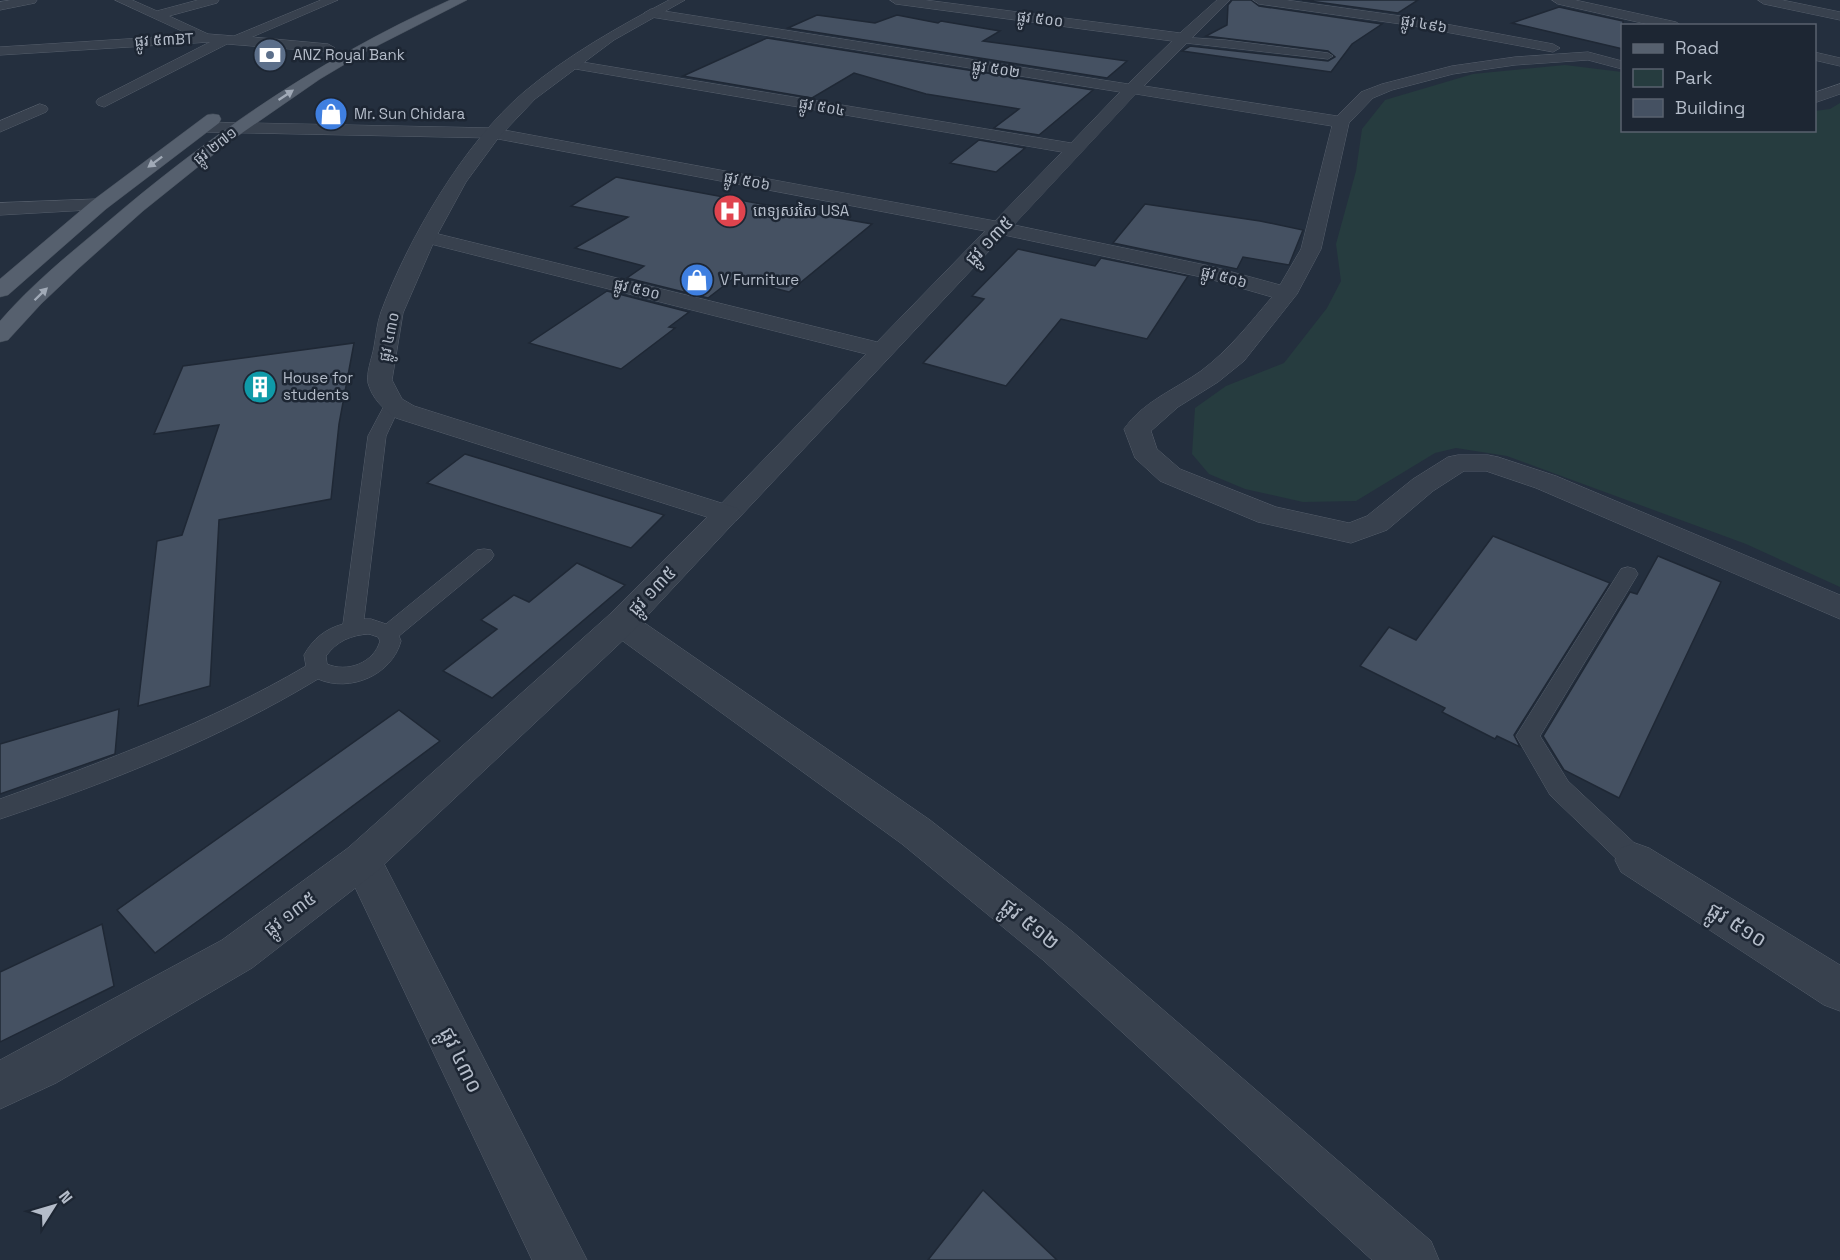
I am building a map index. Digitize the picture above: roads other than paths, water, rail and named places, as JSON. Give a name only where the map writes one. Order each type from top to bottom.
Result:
[{"type":"main road","points":[[308,60],[338,43],[430,0]]},
{"type":"main road","name":"ផ្លូវ ២៧១","points":[[0,335],[135,207],[237,128],[355,51],[461,0]]},
{"type":"main road","name":"ផ្លូវ ២៧១","points":[[0,290],[99,205],[201,127],[230,108]]},
{"type":"street","points":[[0,6],[31,0]]},
{"type":"street","points":[[121,0],[209,38]]},
{"type":"street","points":[[156,15],[213,0]]},
{"type":"street","points":[[104,102],[230,40],[332,0]]},
{"type":"street","name":"ផ្លូវ ៤៣០","points":[[393,405],[384,392],[380,380],[392,313],[426,237],[458,181],[493,133],[529,96],[609,37],[678,0]]},
{"type":"street","name":"ផ្លូវ ៥០០","points":[[896,0],[1181,39]]},
{"type":"street","name":"ផ្លូវ ១៣៥","points":[[0,1085],[39,1066],[237,954],[362,860],[621,623],[728,514],[1131,90],[1181,39],[1224,0]]},
{"type":"street","name":"ផ្លូវ ៤៩៦","points":[[1259,0],[1408,21],[1532,43],[1621,64]]},
{"type":"street","points":[[1558,0],[1667,24]]},
{"type":"street","points":[[1764,0],[1840,16]]},
{"type":"street","name":"ផ្លូវ ៥០២","points":[[651,13],[1341,122]]},
{"type":"street","name":"ផ្លូវ ៥៣BT","points":[[0,51],[209,38],[338,43]]},
{"type":"street","points":[[1588,56],[1452,70],[1387,87],[1367,95],[1341,122],[1311,249],[1286,294],[1235,356],[1209,377],[1169,402],[1137,429],[1145,452],[1170,475],[1268,515],[1351,533],[1377,523],[1423,485],[1458,463],[1488,463],[1546,482],[1840,608]]},
{"type":"street","points":[[1816,56],[1840,62]]},
{"type":"street","name":"ផ្លូវ ៥០៤","points":[[570,64],[1075,149]]},
{"type":"street","points":[[1816,99],[1840,89]]},
{"type":"street","points":[[0,127],[40,109]]},
{"type":"street","name":"ផ្លូវ ៥០៦","points":[[201,127],[493,133],[1001,228],[1210,272],[1286,294]]},
{"type":"street","points":[[0,209],[99,205]]},
{"type":"street","name":"ផ្លូវ ៥១០","points":[[426,237],[882,351]]},
{"type":"street","points":[[393,405],[405,412],[728,514]]},
{"type":"street","name":"ផ្លូវ ៥១២","points":[[621,623],[916,832],[1041,932],[1412,1260]]},
{"type":"street","name":"ផ្លូវ ៤៣០","points":[[362,860],[560,1260]]},
{"type":"street","name":"ផ្លូវ ៥១០","points":[[1635,860],[1840,990]]},
{"type":"lane","points":[[1181,39],[1328,56]]},
{"type":"lane","points":[[353,627],[377,436],[393,405]]},
{"type":"lane","points":[[388,633],[484,555]]},
{"type":"lane","points":[[1628,574],[1528,736],[1559,788],[1635,860]]},
{"type":"lane","points":[[371,626],[381,628],[388,633],[392,643],[388,652],[370,669],[357,674],[335,677],[317,669],[315,655],[329,638],[353,627],[371,626]]},
{"type":"lane","points":[[0,809],[167,747],[280,692],[317,669]]},
{"type":"place","name":"ANZ Royal Bank","points":[[270,55]]},
{"type":"place","name":"Mr. Sun Chidara","points":[[331,114]]},
{"type":"place","name":"ពេទ្យសរសៃ USA","points":[[730,211]]},
{"type":"place","name":"V Furniture","points":[[697,280]]},
{"type":"place","name":"House for students","points":[[260,387]]}]
